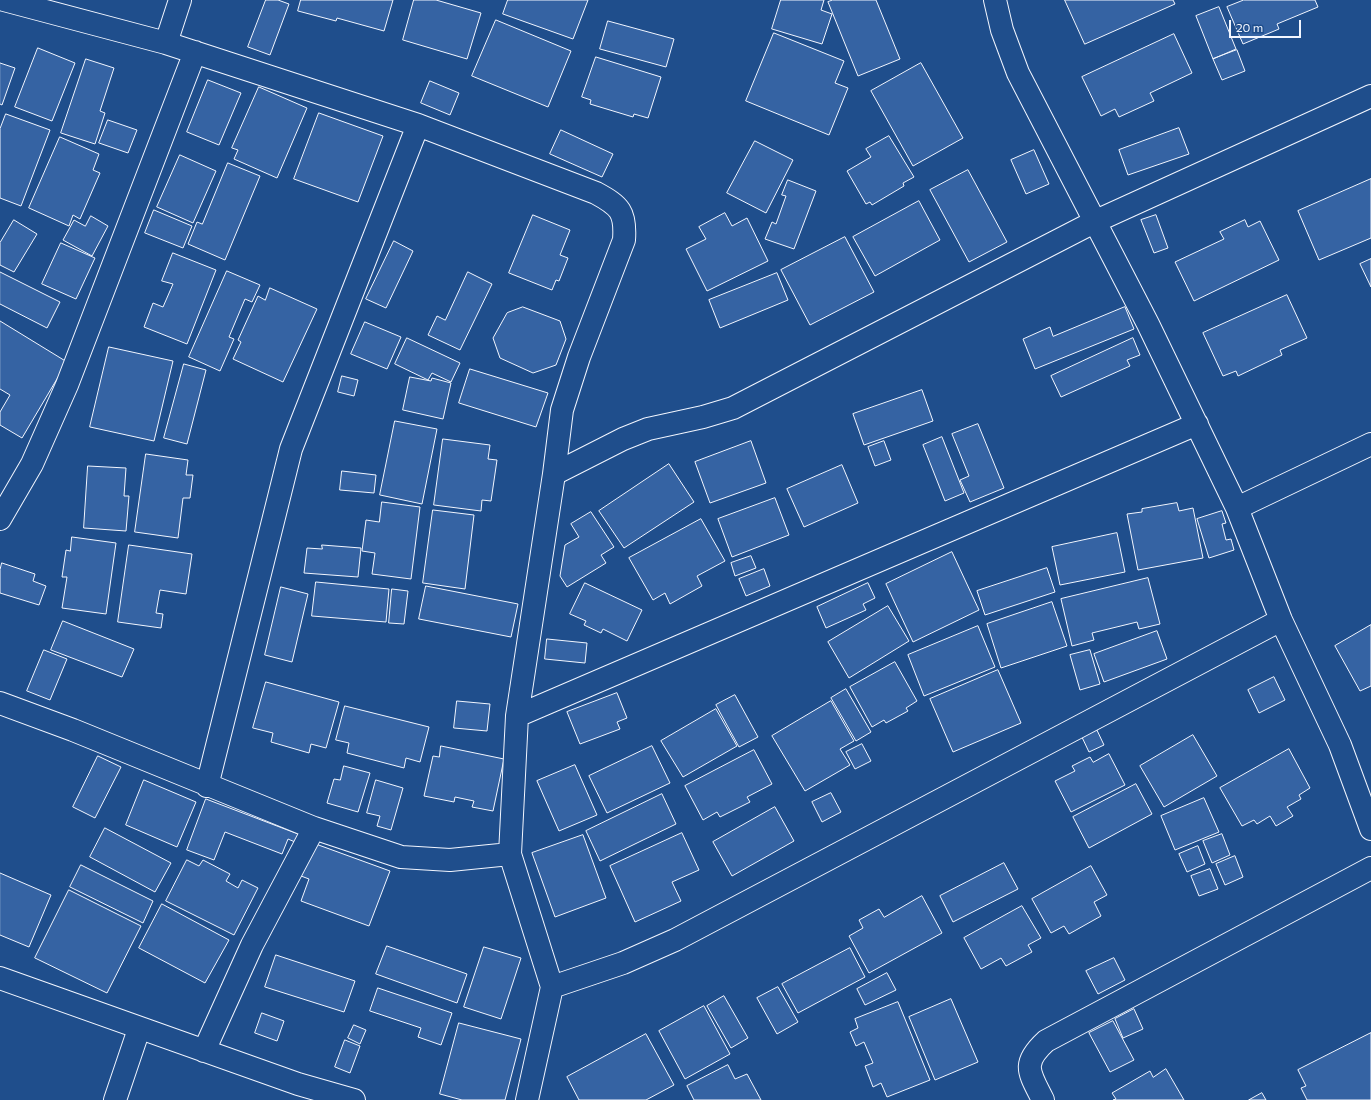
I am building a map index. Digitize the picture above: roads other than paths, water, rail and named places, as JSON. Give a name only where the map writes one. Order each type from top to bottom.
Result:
[{"type":"street","points":[[4,0],[166,43],[418,125],[596,193],[611,201],[621,210],[625,224],[624,240],[578,357],[562,410],[554,474],[517,716],[510,854],[552,986],[527,1100]]},
{"type":"street","points":[[166,43],[180,0]]},
{"type":"street","points":[[995,0],[1002,30],[1018,73],[1148,324],[1237,508],[1281,620],[1340,745],[1371,829]]},
{"type":"street","points":[[0,519],[32,464],[68,385],[195,52]]},
{"type":"street","points":[[554,474],[623,439],[648,429],[703,417],[733,408],[1094,222],[1371,96]]},
{"type":"street","points":[[207,786],[291,449],[418,125]]},
{"type":"street","points":[[517,716],[1197,424]]},
{"type":"street","points":[[1237,508],[1371,444]]},
{"type":"street","points":[[552,986],[623,963],[675,940],[1281,620]]},
{"type":"street","points":[[0,703],[73,730],[207,786],[314,828],[401,857],[450,860],[510,854]]},
{"type":"street","points":[[204,1051],[252,946],[314,828]]},
{"type":"street","points":[[1042,1100],[1029,1069],[1029,1060],[1034,1052],[1046,1041],[1371,868]]},
{"type":"street","points":[[0,978],[139,1029],[298,1084],[354,1100]]},
{"type":"street","points":[[115,1100],[139,1029]]}]
